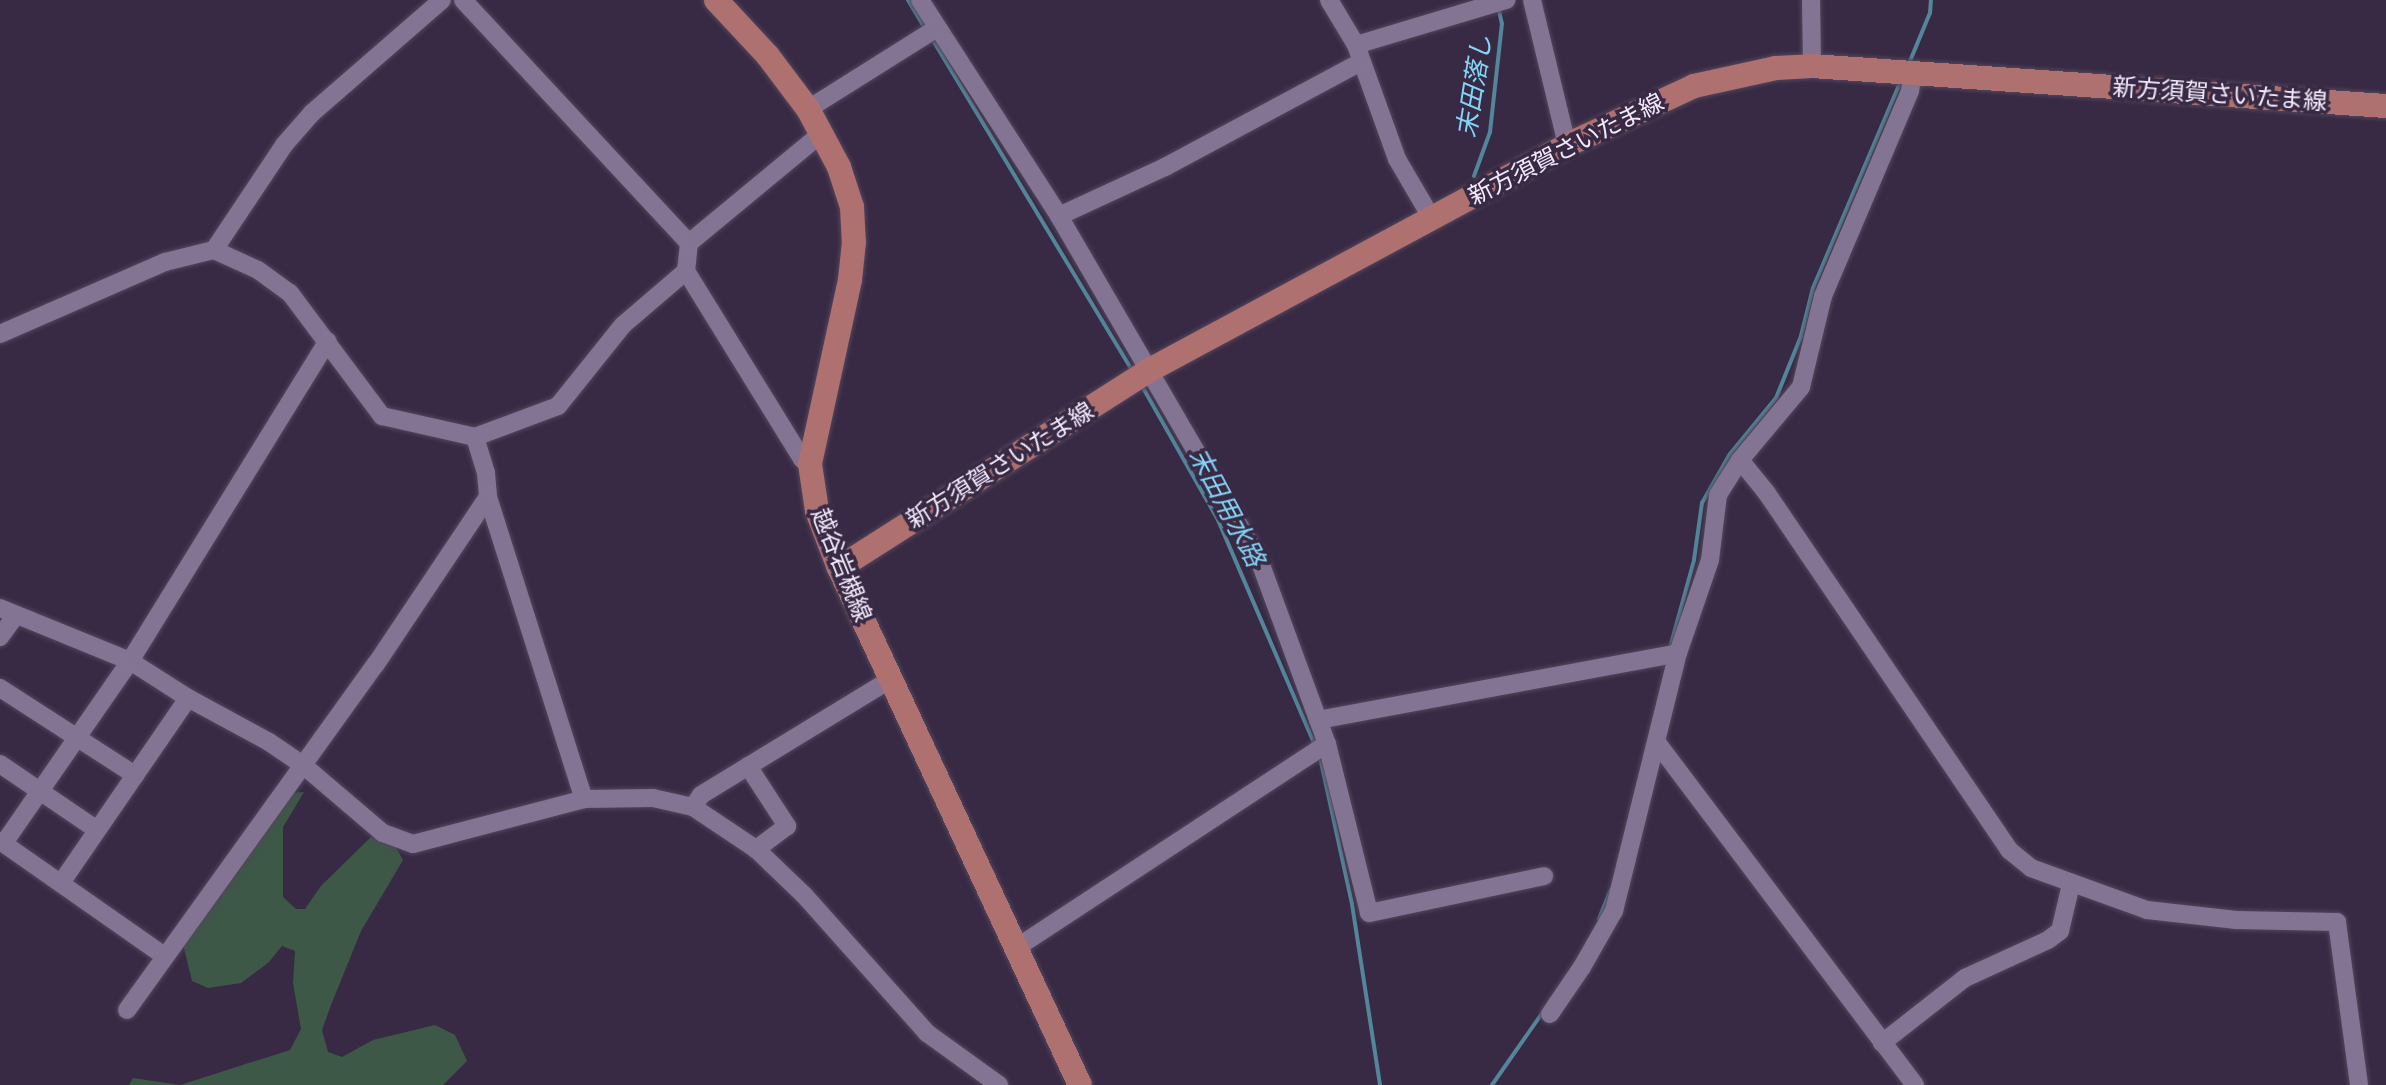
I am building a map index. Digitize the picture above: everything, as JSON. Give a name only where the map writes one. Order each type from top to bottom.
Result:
[{"type":"main road","name":"越谷岩槻線","points":[[716,0],[768,56],[808,109],[839,167],[852,207],[854,242],[850,280],[810,464],[817,511],[839,568],[1080,1085]]},
{"type":"main road","name":"新方須賀さいたま線","points":[[839,568],[1148,371],[1567,145],[1694,86],[1776,68],[1812,66],[2386,106]]},
{"type":"street","points":[[214,250],[284,145],[312,113],[442,0]]},
{"type":"street","points":[[463,0],[689,243]]},
{"type":"street","points":[[920,0],[1059,216],[1260,562],[1327,744],[1369,913],[1544,876]]},
{"type":"street","points":[[1329,0],[1358,53],[1397,159],[1432,219]]},
{"type":"street","points":[[1059,216],[1165,167],[1358,53],[1506,0]]},
{"type":"street","points":[[1532,0],[1567,145]]},
{"type":"street","points":[[1811,0],[1812,66]]},
{"type":"street","points":[[808,109],[937,28]]},
{"type":"street","points":[[1550,1014],[1614,911],[1658,744],[1678,653],[1710,560],[1718,495],[1740,460],[1801,387],[1823,296],[1910,91],[1913,71]]},
{"type":"street","points":[[810,464],[802,459],[686,271],[689,243],[822,133]]},
{"type":"street","points":[[0,334],[165,262],[214,250],[258,270],[290,293],[382,416],[475,437],[558,406],[623,325],[686,271]]},
{"type":"street","points":[[164,956],[2,842],[130,661],[328,341]]},
{"type":"street","points":[[475,437],[486,473],[488,497],[584,799]]},
{"type":"street","points":[[1740,460],[1766,492],[2009,850],[2031,868],[2147,910],[2236,920],[2337,922],[2359,1085]]},
{"type":"street","points":[[127,1010],[303,765],[488,497]]},
{"type":"street","points":[[0,637],[8,612],[130,661],[303,765],[383,833],[413,844],[584,799],[653,798],[693,807],[756,849],[804,895],[927,1033],[999,1085]]},
{"type":"street","points":[[1318,720],[1678,653]]},
{"type":"street","points":[[693,807],[701,795],[891,679]]},
{"type":"street","points":[[0,688],[135,775]]},
{"type":"street","points":[[61,883],[188,698]]},
{"type":"street","points":[[1016,948],[1327,744]]},
{"type":"street","points":[[1658,744],[1915,1085]]},
{"type":"street","points":[[0,764],[97,830]]},
{"type":"street","points":[[748,766],[787,826],[756,849]]},
{"type":"street","points":[[1882,1043],[1965,978],[2048,940],[2060,931],[2071,884]]},
{"type":"green space","points":[[304,792],[283,827],[283,897],[296,909],[305,909],[321,886],[371,837],[394,844],[403,860],[361,931],[331,1005],[322,1030],[328,1052],[342,1057],[373,1040],[435,1025],[455,1035],[467,1061],[443,1085],[180,1085],[290,1050],[301,1029],[293,983],[295,951],[282,946],[269,962],[241,983],[208,988],[192,981],[183,944],[288,793]]},
{"type":"green space","points":[[133,1078],[180,1085],[129,1085]]},
{"type":"waterway","name":"末田用水路","points":[[908,0],[926,30]]},
{"type":"waterway","points":[[1908,66],[1930,13],[1931,0]]},
{"type":"waterway","name":"末田落し","points":[[1474,176],[1490,132],[1502,24],[1498,6]]},
{"type":"waterway","name":"末田用水路","points":[[931,37],[1133,372]]},
{"type":"waterway","points":[[1670,648],[1694,560],[1702,503],[1730,454],[1776,398],[1801,336],[1813,288],[1901,81]]},
{"type":"waterway","name":"末田用水路","points":[[1142,386],[1218,520],[1315,745]]},
{"type":"waterway","name":"末田用水路","points":[[1320,757],[1352,904],[1380,1085]]},
{"type":"waterway","points":[[1599,919],[1611,890]]},
{"type":"waterway","points":[[1492,1085],[1543,1012]]}]
